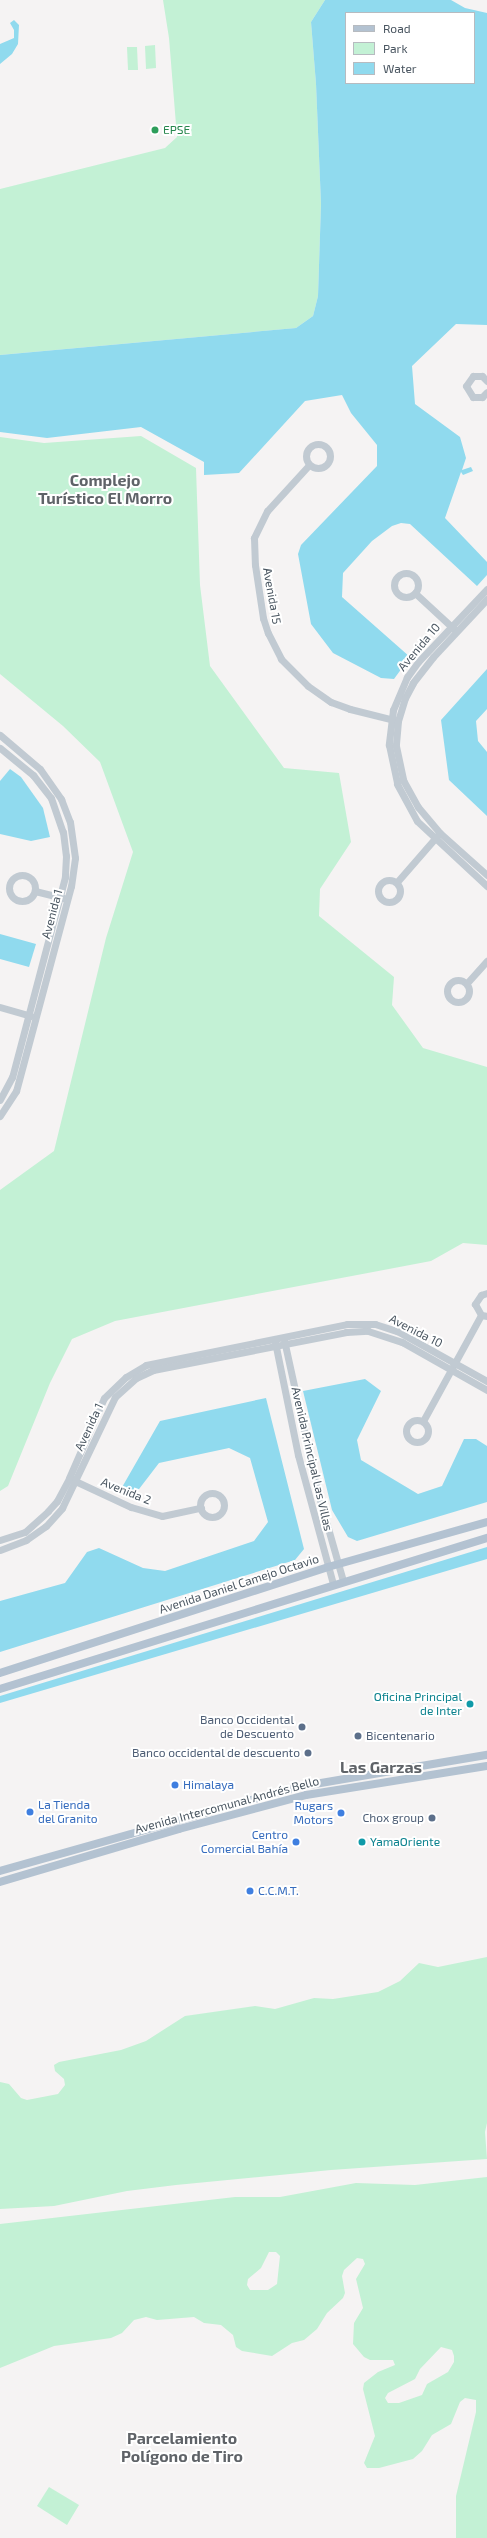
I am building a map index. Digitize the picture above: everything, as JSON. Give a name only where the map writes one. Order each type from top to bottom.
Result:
[{"type":"main road","name":"Avenida Daniel Camejo Octavio","points":[[0,1673],[328,1567],[487,1522]]},
{"type":"main road","points":[[0,1689],[333,1584],[487,1538]]},
{"type":"main road","name":"Avenida Intercomunal Andrés Bello","points":[[0,1871],[297,1787],[487,1755]]},
{"type":"main road","name":"Avenida Intercomunal Andrés Bello","points":[[0,1882],[300,1796],[487,1766]]},
{"type":"street","points":[[487,381],[482,376],[473,376],[466,386],[473,397],[487,394]]},
{"type":"street","name":"Avenida 15","points":[[309,465],[267,511],[254,538],[253,550],[265,625],[281,659],[308,686],[337,704],[398,721]]},
{"type":"street","name":"Avenida 10","points":[[486,874],[440,833],[404,790],[396,746],[398,721],[405,698],[413,683],[487,589]]},
{"type":"street","points":[[415,593],[454,629]]},
{"type":"street","name":"Avenida 10","points":[[487,599],[454,629],[407,677],[390,720],[390,758],[417,821],[434,839],[487,886]]},
{"type":"street","points":[[407,677],[413,683]]},
{"type":"street","name":"Avenida 1","points":[[0,735],[40,769],[54,788],[70,822],[75,858],[28,1015],[12,1077],[0,1100]]},
{"type":"street","name":"Avenida 1","points":[[0,748],[33,775],[46,792],[55,808],[65,841],[64,898],[36,1017],[16,1092],[0,1116]]},
{"type":"street","points":[[46,792],[54,788]]},
{"type":"street","points":[[397,882],[440,833]]},
{"type":"street","points":[[478,879],[486,874]]},
{"type":"street","points":[[35,891],[64,898]]},
{"type":"street","points":[[467,983],[487,961]]},
{"type":"street","points":[[0,1008],[36,1017]]},
{"type":"street","points":[[422,1421],[484,1315],[475,1304],[477,1299],[487,1293]]},
{"type":"street","points":[[356,1324],[356,1332]]},
{"type":"street","name":"Avenida 10","points":[[283,1336],[356,1324],[385,1326],[453,1367],[487,1390]]},
{"type":"street","name":"Avenida 10","points":[[285,1344],[356,1332],[384,1335],[453,1367],[487,1380]]},
{"type":"street","name":"Avenida 1","points":[[0,1540],[25,1532],[36,1524],[57,1501],[69,1478],[98,1408],[111,1390],[134,1371],[160,1360],[283,1336]]},
{"type":"street","name":"Avenida Principal Las Villas","points":[[283,1336],[316,1486],[343,1581]]},
{"type":"street","name":"Avenida Principal Las Villas","points":[[274,1338],[298,1455],[333,1584]]},
{"type":"street","name":"Avenida 1","points":[[0,1550],[26,1540],[46,1526],[62,1508],[76,1481],[106,1412],[115,1397],[136,1378],[153,1370],[285,1344]]},
{"type":"street","name":"Avenida 2","points":[[69,1478],[131,1507],[162,1516],[201,1508]]},
{"type":"green space","points":[[163,0],[325,0],[311,22],[316,84],[321,204],[318,296],[313,316],[296,328],[0,355],[0,189],[165,148],[177,137],[169,38]]},
{"type":"green space","points":[[155,45],[156,68],[146,69],[145,46]]},
{"type":"green space","points":[[127,47],[137,47],[138,70],[128,70]]},
{"type":"green space","points":[[141,436],[196,468],[200,585],[210,666],[284,768],[339,773],[351,842],[320,889],[319,916],[394,977],[392,1005],[423,1048],[487,1067],[487,1245],[463,1243],[431,1261],[115,1321],[72,1339],[50,1383],[8,1486],[0,1491],[0,1190],[54,1151],[106,938],[133,852],[100,762],[63,726],[0,674],[0,437],[44,443]]},
{"type":"green space","points":[[487,1957],[487,2123],[485,2132],[487,2159],[331,2170],[176,2185],[127,2191],[54,2206],[0,2209],[0,2082],[9,2084],[21,2098],[27,2100],[58,2094],[65,2085],[64,2079],[55,2071],[54,2065],[59,2062],[121,2050],[146,2041],[185,2016],[255,2006],[275,2009],[314,1998],[333,1999],[378,1992],[400,1981],[419,1963],[438,1967]]},
{"type":"green space","points":[[487,2177],[487,2538],[456,2538],[456,2496],[476,2412],[476,2400],[465,2398],[460,2402],[451,2424],[432,2435],[422,2451],[413,2459],[379,2468],[367,2468],[364,2463],[375,2436],[363,2389],[364,2383],[378,2372],[395,2365],[393,2360],[370,2360],[364,2357],[353,2344],[354,2323],[363,2308],[356,2279],[365,2264],[363,2259],[357,2258],[344,2270],[342,2276],[345,2293],[343,2298],[327,2313],[317,2329],[304,2340],[292,2343],[272,2356],[242,2351],[236,2347],[233,2335],[221,2325],[204,2323],[194,2317],[157,2320],[146,2317],[134,2320],[122,2333],[111,2338],[54,2346],[0,2368],[0,2224],[235,2197],[280,2197],[356,2183],[415,2185]],"holes":[[[269,2252],[276,2252],[280,2256],[277,2284],[268,2290],[250,2290],[247,2285],[248,2279],[261,2268]],[[441,2347],[452,2350],[454,2356],[454,2362],[448,2372],[427,2384],[422,2395],[399,2403],[388,2403],[385,2398],[388,2393],[415,2379],[420,2369]]]},
{"type":"green space","points":[[49,2487],[79,2505],[67,2525],[37,2506]]},
{"type":"water","points":[[325,0],[451,0],[465,8],[487,13],[487,325],[456,324],[412,366],[415,404],[460,437],[466,458],[462,470],[471,467],[473,471],[463,475],[461,472],[445,518],[487,562],[487,575],[477,586],[410,524],[401,523],[392,526],[372,541],[343,573],[342,597],[410,657],[394,679],[381,678],[333,653],[311,624],[298,554],[301,545],[377,466],[377,445],[351,413],[342,395],[305,401],[239,473],[204,475],[204,462],[141,427],[47,438],[0,432],[0,355],[296,328],[313,316],[318,296],[321,204],[316,84],[311,22]]},
{"type":"water","points":[[14,20],[19,25],[18,44],[12,54],[0,64],[0,44],[14,38],[14,30],[10,23]]},
{"type":"water","points":[[487,669],[487,709],[476,721],[478,741],[487,752],[487,816],[449,780],[441,720]]},
{"type":"water","points":[[10,769],[21,777],[43,808],[50,837],[31,841],[0,834],[0,781]]},
{"type":"water","points":[[0,934],[36,944],[29,967],[0,959]]},
{"type":"water","points":[[365,1379],[381,1391],[357,1440],[361,1460],[418,1494],[442,1486],[464,1439],[476,1439],[487,1446],[487,1502],[357,1541],[348,1537],[332,1510],[303,1391]]},
{"type":"water","points":[[266,1398],[304,1549],[295,1560],[0,1652],[0,1601],[65,1583],[87,1552],[99,1548],[143,1568],[165,1571],[254,1541],[268,1522],[250,1458],[229,1448],[159,1463],[136,1493],[121,1489],[160,1421]]},
{"type":"water","points":[[487,1547],[487,1559],[0,1703],[0,1696]]},
{"type":"place","name":"EPSE","points":[[155,130]]},
{"type":"place","name":"Oficina Principal de Inter","points":[[470,1704]]},
{"type":"place","name":"Banco Occidental de Descuento","points":[[302,1727]]},
{"type":"place","name":"Bicentenario","points":[[358,1736]]},
{"type":"place","name":"Banco occidental de descuento","points":[[308,1753]]},
{"type":"place","name":"Himalaya","points":[[175,1785]]},
{"type":"place","name":"La Tienda del Granito","points":[[30,1812]]},
{"type":"place","name":"Rugars Motors","points":[[341,1813]]},
{"type":"place","name":"Chox group","points":[[432,1818]]},
{"type":"place","name":"Centro Comercial Bahía","points":[[296,1842]]},
{"type":"place","name":"YamaOriente","points":[[362,1842]]},
{"type":"place","name":"C.C.M.T.","points":[[250,1891]]},
{"type":"district","name":"Complejo Turístico El Morro","points":[[105,489]]},
{"type":"district","name":"Las Garzas","points":[[381,1767]]},
{"type":"district","name":"Parcelamiento Polígono de Tiro","points":[[182,2447]]}]
